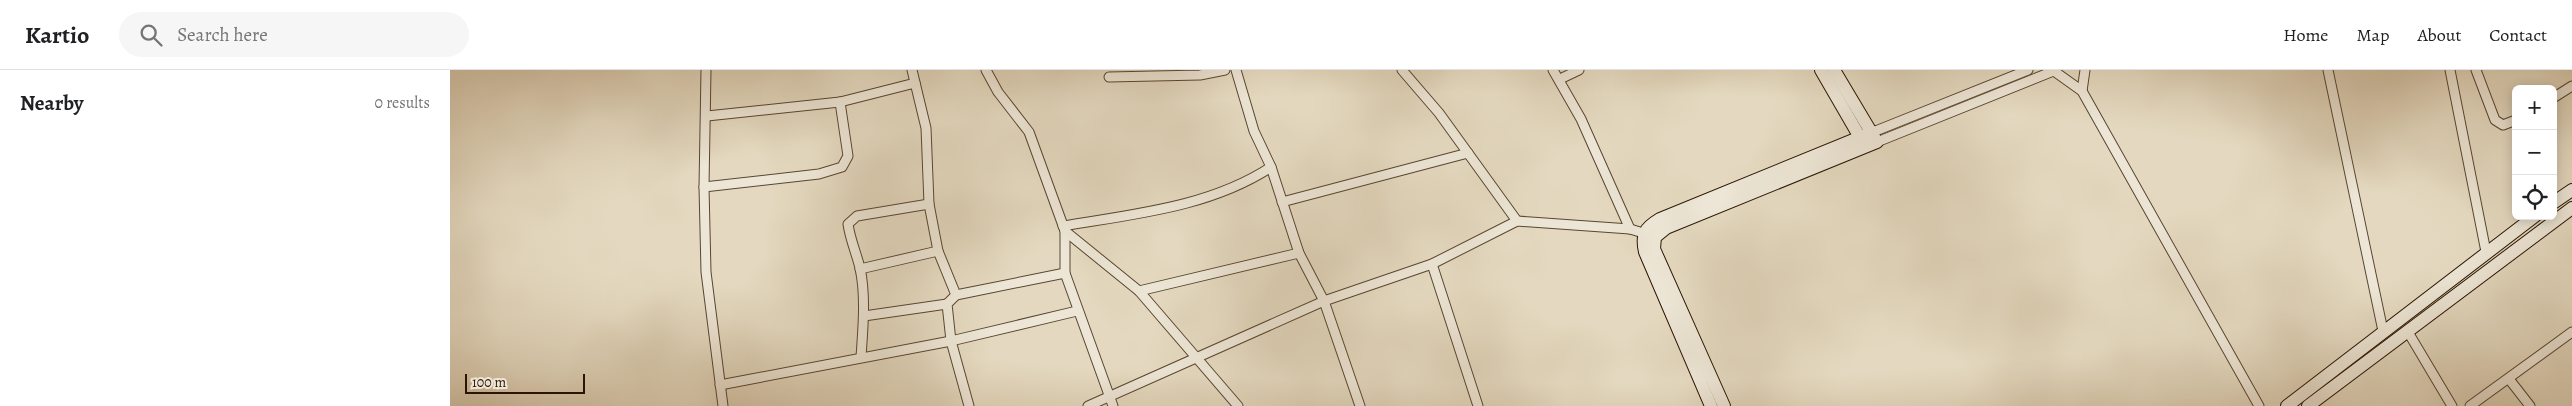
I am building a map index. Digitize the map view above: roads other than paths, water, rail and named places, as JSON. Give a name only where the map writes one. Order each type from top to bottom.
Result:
[{"type":"street","points":[[706,70],[707,116],[704,186],[706,272],[723,406]]},
{"type":"street","points":[[912,70],[926,128],[929,204],[938,251],[956,295]]},
{"type":"street","points":[[986,70],[998,92],[1028,132],[1064,228],[1065,273],[1112,401]]},
{"type":"street","points":[[1109,77],[1200,74],[1225,70]]},
{"type":"street","points":[[1236,70],[1254,131],[1271,167],[1299,253],[1324,301],[1360,406]]},
{"type":"street","points":[[1402,70],[1439,113],[1517,221]]},
{"type":"street","points":[[1553,70],[1560,79],[1584,126],[1630,229]]},
{"type":"street","points":[[1560,79],[1579,70]]},
{"type":"street","points":[[1821,70],[1869,140]]},
{"type":"street","points":[[1834,70],[1869,140]]},
{"type":"street","points":[[1869,140],[2028,70]]},
{"type":"street","points":[[2082,91],[2085,70]]},
{"type":"street","points":[[2328,70],[2383,331]]},
{"type":"street","points":[[2450,70],[2486,252]]},
{"type":"street","points":[[2476,70],[2495,120],[2503,125],[2512,122]]},
{"type":"street","points":[[1707,405],[1645,252],[1649,235],[1660,219],[2055,71],[2082,91],[2259,406]]},
{"type":"street","points":[[707,116],[840,102],[915,83]]},
{"type":"street","points":[[2557,95],[2572,86]]},
{"type":"street","points":[[704,186],[819,174],[842,167],[848,156],[840,102]]},
{"type":"street","points":[[1282,202],[1468,154]]},
{"type":"street","points":[[1064,228],[1172,208],[1251,180],[1271,167]]},
{"type":"street","points":[[2557,200],[2572,190]]},
{"type":"street","points":[[861,357],[864,316],[860,269],[848,233],[848,224],[857,216],[929,204]]},
{"type":"street","points":[[2308,406],[2572,208]]},
{"type":"street","points":[[2287,406],[2530,220]]},
{"type":"street","points":[[1088,406],[1112,401],[1198,358],[1324,301],[1432,264],[1517,221],[1630,229],[1649,235]]},
{"type":"street","points":[[1064,228],[1139,291],[1238,406]]},
{"type":"street","points":[[1649,235],[1724,406]]},
{"type":"street","points":[[860,269],[938,251]]},
{"type":"street","points":[[1139,291],[1299,253]]},
{"type":"street","points":[[1432,264],[1478,406]]},
{"type":"street","points":[[864,316],[947,304],[956,295],[1065,273]]},
{"type":"street","points":[[947,304],[952,341],[969,406]]},
{"type":"street","points":[[720,385],[952,341],[1078,311]]},
{"type":"street","points":[[2408,332],[2452,406]]},
{"type":"street","points":[[2470,406],[2572,332]]},
{"type":"street","points":[[2509,379],[2530,406]]}]
